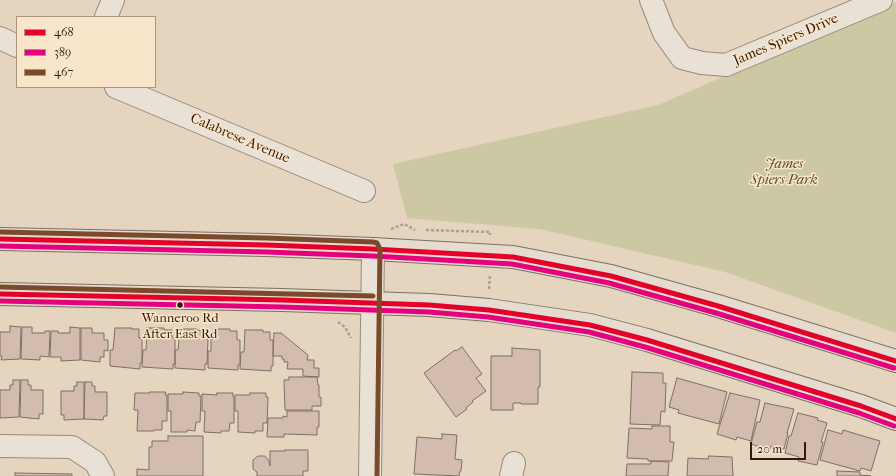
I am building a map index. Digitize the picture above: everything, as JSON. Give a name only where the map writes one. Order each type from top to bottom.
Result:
[{"type":"highway","points":[[0,239],[266,245],[373,249],[513,258],[612,276],[718,306],[896,361]]},
{"type":"highway","points":[[0,294],[282,300],[429,305],[489,310],[590,325],[861,406],[896,419]]},
{"type":"street","points":[[106,16],[113,0]]},
{"type":"street","name":"James Spiers Drive","points":[[651,0],[664,33],[682,58],[702,63],[726,65],[881,0]]},
{"type":"street","points":[[0,38],[16,46]]},
{"type":"street","name":"Calabrese Avenue","points":[[118,88],[364,191]]},
{"type":"street","points":[[370,476],[373,249]]},
{"type":"street","points":[[0,446],[72,447],[95,462],[103,476]]},
{"type":"path","points":[[489,310],[490,232]]},
{"type":"green space","name":"James Spiers Park","points":[[896,2],[896,333],[725,272],[540,229],[407,218],[393,164],[658,105]]},
{"type":"building","points":[[10,326],[21,327],[20,359],[1,360],[0,332],[10,332]]},
{"type":"building","points":[[22,327],[32,327],[32,333],[45,333],[45,331],[50,331],[49,357],[40,356],[40,360],[21,359]]},
{"type":"building","points":[[70,327],[80,328],[80,360],[61,361],[61,357],[50,357],[51,331],[58,331],[58,333],[70,333]]},
{"type":"building","points":[[81,328],[92,328],[92,333],[104,333],[104,340],[108,340],[108,351],[104,350],[104,357],[100,357],[100,362],[81,360]]},
{"type":"building","points":[[115,328],[139,329],[139,338],[142,338],[142,363],[140,363],[140,369],[110,366],[110,350],[113,350]]},
{"type":"building","points":[[147,328],[164,328],[164,330],[172,330],[172,338],[175,338],[175,364],[173,364],[173,369],[142,367],[143,350],[146,350]]},
{"type":"building","points":[[180,329],[197,329],[204,331],[204,339],[208,339],[207,364],[205,364],[205,370],[175,368],[175,350],[178,350]]},
{"type":"building","points":[[213,329],[230,329],[230,331],[237,331],[237,340],[240,340],[240,365],[238,365],[238,370],[208,368],[208,351],[211,351]]},
{"type":"building","points":[[245,330],[263,330],[263,332],[270,332],[270,340],[273,340],[273,366],[271,366],[271,371],[240,369],[241,352],[244,352]]},
{"type":"building","points":[[274,333],[281,333],[308,355],[307,360],[314,360],[314,368],[319,368],[319,377],[303,376],[303,369],[287,369],[288,362],[284,362],[282,356],[273,356]]},
{"type":"building","points":[[462,347],[482,374],[476,378],[486,391],[472,401],[473,402],[466,408],[467,409],[456,417],[424,373],[455,350],[456,351]]},
{"type":"building","points":[[512,348],[540,350],[540,387],[538,387],[538,404],[513,403],[513,410],[491,410],[491,356],[512,356]]},
{"type":"building","points":[[632,372],[663,373],[663,383],[666,383],[665,412],[661,411],[660,425],[630,424]]},
{"type":"building","points":[[289,377],[317,377],[319,397],[321,397],[321,406],[312,406],[312,410],[285,410],[284,380],[289,380]]},
{"type":"building","points":[[677,378],[727,392],[719,424],[678,413],[679,410],[669,407]]},
{"type":"building","points":[[13,380],[20,380],[19,417],[0,418],[0,390],[10,390],[10,385],[13,385]]},
{"type":"building","points":[[21,380],[28,380],[28,385],[31,385],[31,390],[43,390],[43,414],[39,414],[39,419],[20,417]]},
{"type":"building","points":[[77,382],[84,382],[84,419],[64,420],[64,415],[61,415],[61,391],[74,391],[74,386],[77,386]]},
{"type":"building","points":[[85,382],[92,382],[92,386],[95,386],[95,392],[107,392],[107,416],[104,416],[103,420],[84,419]]},
{"type":"building","points":[[166,392],[167,421],[162,421],[162,430],[137,431],[138,410],[134,410],[135,393]]},
{"type":"building","points":[[183,392],[199,393],[199,396],[201,396],[200,422],[196,422],[195,431],[187,430],[187,432],[171,432],[171,411],[168,411],[168,394],[183,394]]},
{"type":"building","points":[[217,393],[233,393],[234,423],[230,423],[229,431],[221,431],[221,433],[204,432],[205,411],[202,411],[202,394],[217,395]]},
{"type":"building","points":[[250,393],[266,393],[266,397],[268,397],[267,423],[263,423],[263,431],[255,431],[255,433],[238,432],[238,411],[235,411],[235,395],[250,395]]},
{"type":"building","points":[[730,393],[760,400],[751,441],[737,437],[736,440],[717,434]]},
{"type":"building","points":[[765,403],[794,409],[784,449],[771,446],[770,450],[751,444],[757,422],[760,422]]},
{"type":"building","points":[[287,411],[319,411],[319,427],[317,427],[317,435],[284,434],[284,437],[267,437],[268,418],[283,418],[283,416],[287,417]]},
{"type":"building","points":[[798,413],[818,418],[817,420],[827,423],[821,442],[823,442],[817,465],[798,461],[799,457],[785,453],[789,436],[791,436]]},
{"type":"building","points":[[652,426],[670,426],[670,442],[674,442],[672,461],[648,461],[648,459],[627,458],[629,428],[652,429]]},
{"type":"building","points":[[828,430],[842,434],[843,430],[880,441],[871,471],[861,468],[860,471],[820,460]]},
{"type":"building","points":[[442,434],[457,435],[455,459],[462,460],[459,476],[414,474],[417,437],[442,439]]},
{"type":"building","points":[[168,436],[203,436],[203,476],[137,476],[137,469],[149,470],[149,447],[152,447],[152,441],[168,441]]},
{"type":"building","points":[[308,450],[308,471],[303,471],[303,476],[257,476],[257,472],[253,469],[253,460],[258,456],[265,456],[269,461],[270,466],[270,451]]},
{"type":"building","points":[[709,456],[732,457],[733,476],[687,476],[688,458],[708,459]]},
{"type":"building","points":[[651,461],[669,462],[668,476],[626,476],[627,464],[651,464]]},
{"type":"building","points":[[837,471],[860,472],[860,475],[871,476],[837,476]]},
{"type":"building","points":[[15,473],[72,474],[72,476],[15,476]]},
{"type":"transit line","name":"467","points":[[0,232],[266,238],[377,243],[380,249],[377,476]]},
{"type":"transit line","name":"468","points":[[0,239],[266,245],[513,257],[611,276],[718,306],[896,361]]},
{"type":"transit line","name":"389","points":[[0,246],[266,252],[373,256],[512,264],[609,283],[716,313],[894,368]]},
{"type":"transit line","name":"467","points":[[0,287],[373,296]]},
{"type":"transit line","name":"468","points":[[0,294],[282,300],[429,305],[489,310],[590,325],[647,340],[861,406],[896,419]]},
{"type":"transit line","name":"389","points":[[0,301],[282,307],[429,312],[488,317],[589,332],[645,347],[859,413],[894,426]]},
{"type":"place","name":"Wanneroo Rd After East Rd","points":[[180,305]]}]
